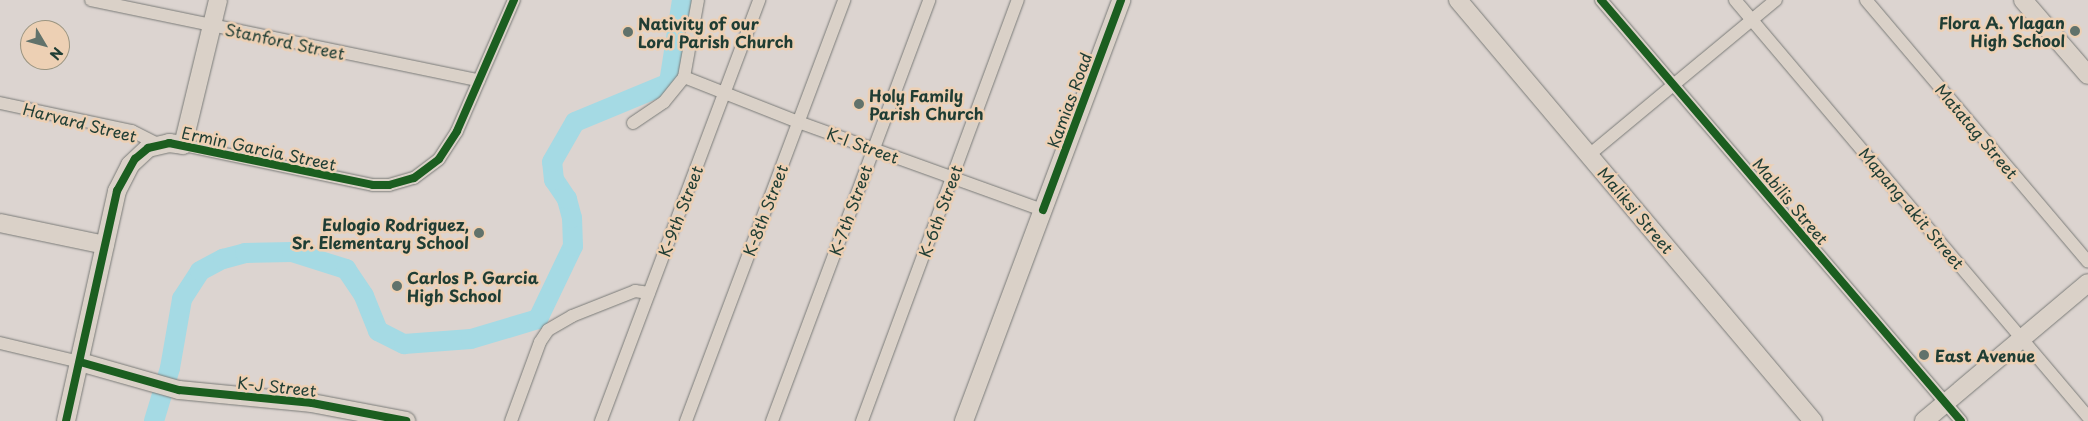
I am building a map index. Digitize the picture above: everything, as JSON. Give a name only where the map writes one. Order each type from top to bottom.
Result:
[{"type":"street","name":"Stanford Street","points":[[91,0],[479,80]]},
{"type":"street","points":[[183,145],[218,0]]},
{"type":"street","name":"Ermin Garcia Street","points":[[66,421],[117,191],[130,165],[148,148],[159,145],[183,145],[373,185],[402,183],[420,175],[439,159],[457,132],[514,0]]},
{"type":"street","points":[[633,123],[664,102],[684,77],[698,0]]},
{"type":"street","name":"K-9th Street","points":[[602,421],[759,0]]},
{"type":"street","name":"K-8th Street","points":[[686,421],[844,0]]},
{"type":"street","name":"K-7th Street","points":[[772,421],[928,0]]},
{"type":"street","name":"K-6th Street","points":[[862,421],[1018,0]]},
{"type":"street","name":"Kamias Road","points":[[964,421],[1121,0]]},
{"type":"street","name":"Maliksi Street","points":[[1458,0],[1813,421]]},
{"type":"street","name":"Mabilis Street","points":[[1601,0],[1961,421]]},
{"type":"street","name":"Mapang-akit Street","points":[[1736,0],[2088,417]]},
{"type":"street","points":[[1589,155],[1776,0]]},
{"type":"street","name":"Matatag Street","points":[[1866,0],[2088,262]]},
{"type":"street","points":[[2023,0],[2088,74]]},
{"type":"street","name":"K-I Street","points":[[684,77],[798,122],[873,147],[1043,210]]},
{"type":"street","name":"Harvard Street","points":[[0,103],[132,131],[159,145]]},
{"type":"street","points":[[0,223],[105,245]]},
{"type":"street","points":[[1924,421],[2088,283]]},
{"type":"street","points":[[511,421],[540,342],[548,330],[572,316],[635,291],[649,293]]},
{"type":"street","points":[[0,343],[80,362]]},
{"type":"street","name":"K-J Street","points":[[80,362],[145,382],[179,390],[312,403],[406,421]]},
{"type":"waterway","points":[[154,421],[170,368],[182,299],[200,271],[223,259],[245,253],[292,252],[346,269],[364,296],[378,331],[404,344],[471,339],[538,319],[573,246],[572,218],[567,199],[554,180],[552,162],[575,122],[669,83],[682,0]]},
{"type":"cycle path","points":[[66,421],[117,191],[135,159],[148,148],[169,143],[373,185],[389,185],[414,178],[439,159],[457,131],[514,0]]},
{"type":"cycle path","points":[[1043,210],[1121,0]]},
{"type":"cycle path","points":[[1601,0],[1961,421]]},
{"type":"cycle path","points":[[80,362],[179,390],[312,403],[406,421]]},
{"type":"place","name":"Flora A. Ylagan High School","points":[[2075,31]]},
{"type":"place","name":"Nativity of our Lord Parish Church","points":[[628,32]]},
{"type":"place","name":"Holy Family Parish Church","points":[[859,104]]},
{"type":"place","name":"Eulogio Rodriguez, Sr. Elementary School","points":[[479,233]]},
{"type":"place","name":"Carlos P. Garcia High School","points":[[397,286]]},
{"type":"place","name":"East Avenue","points":[[1924,355]]}]
